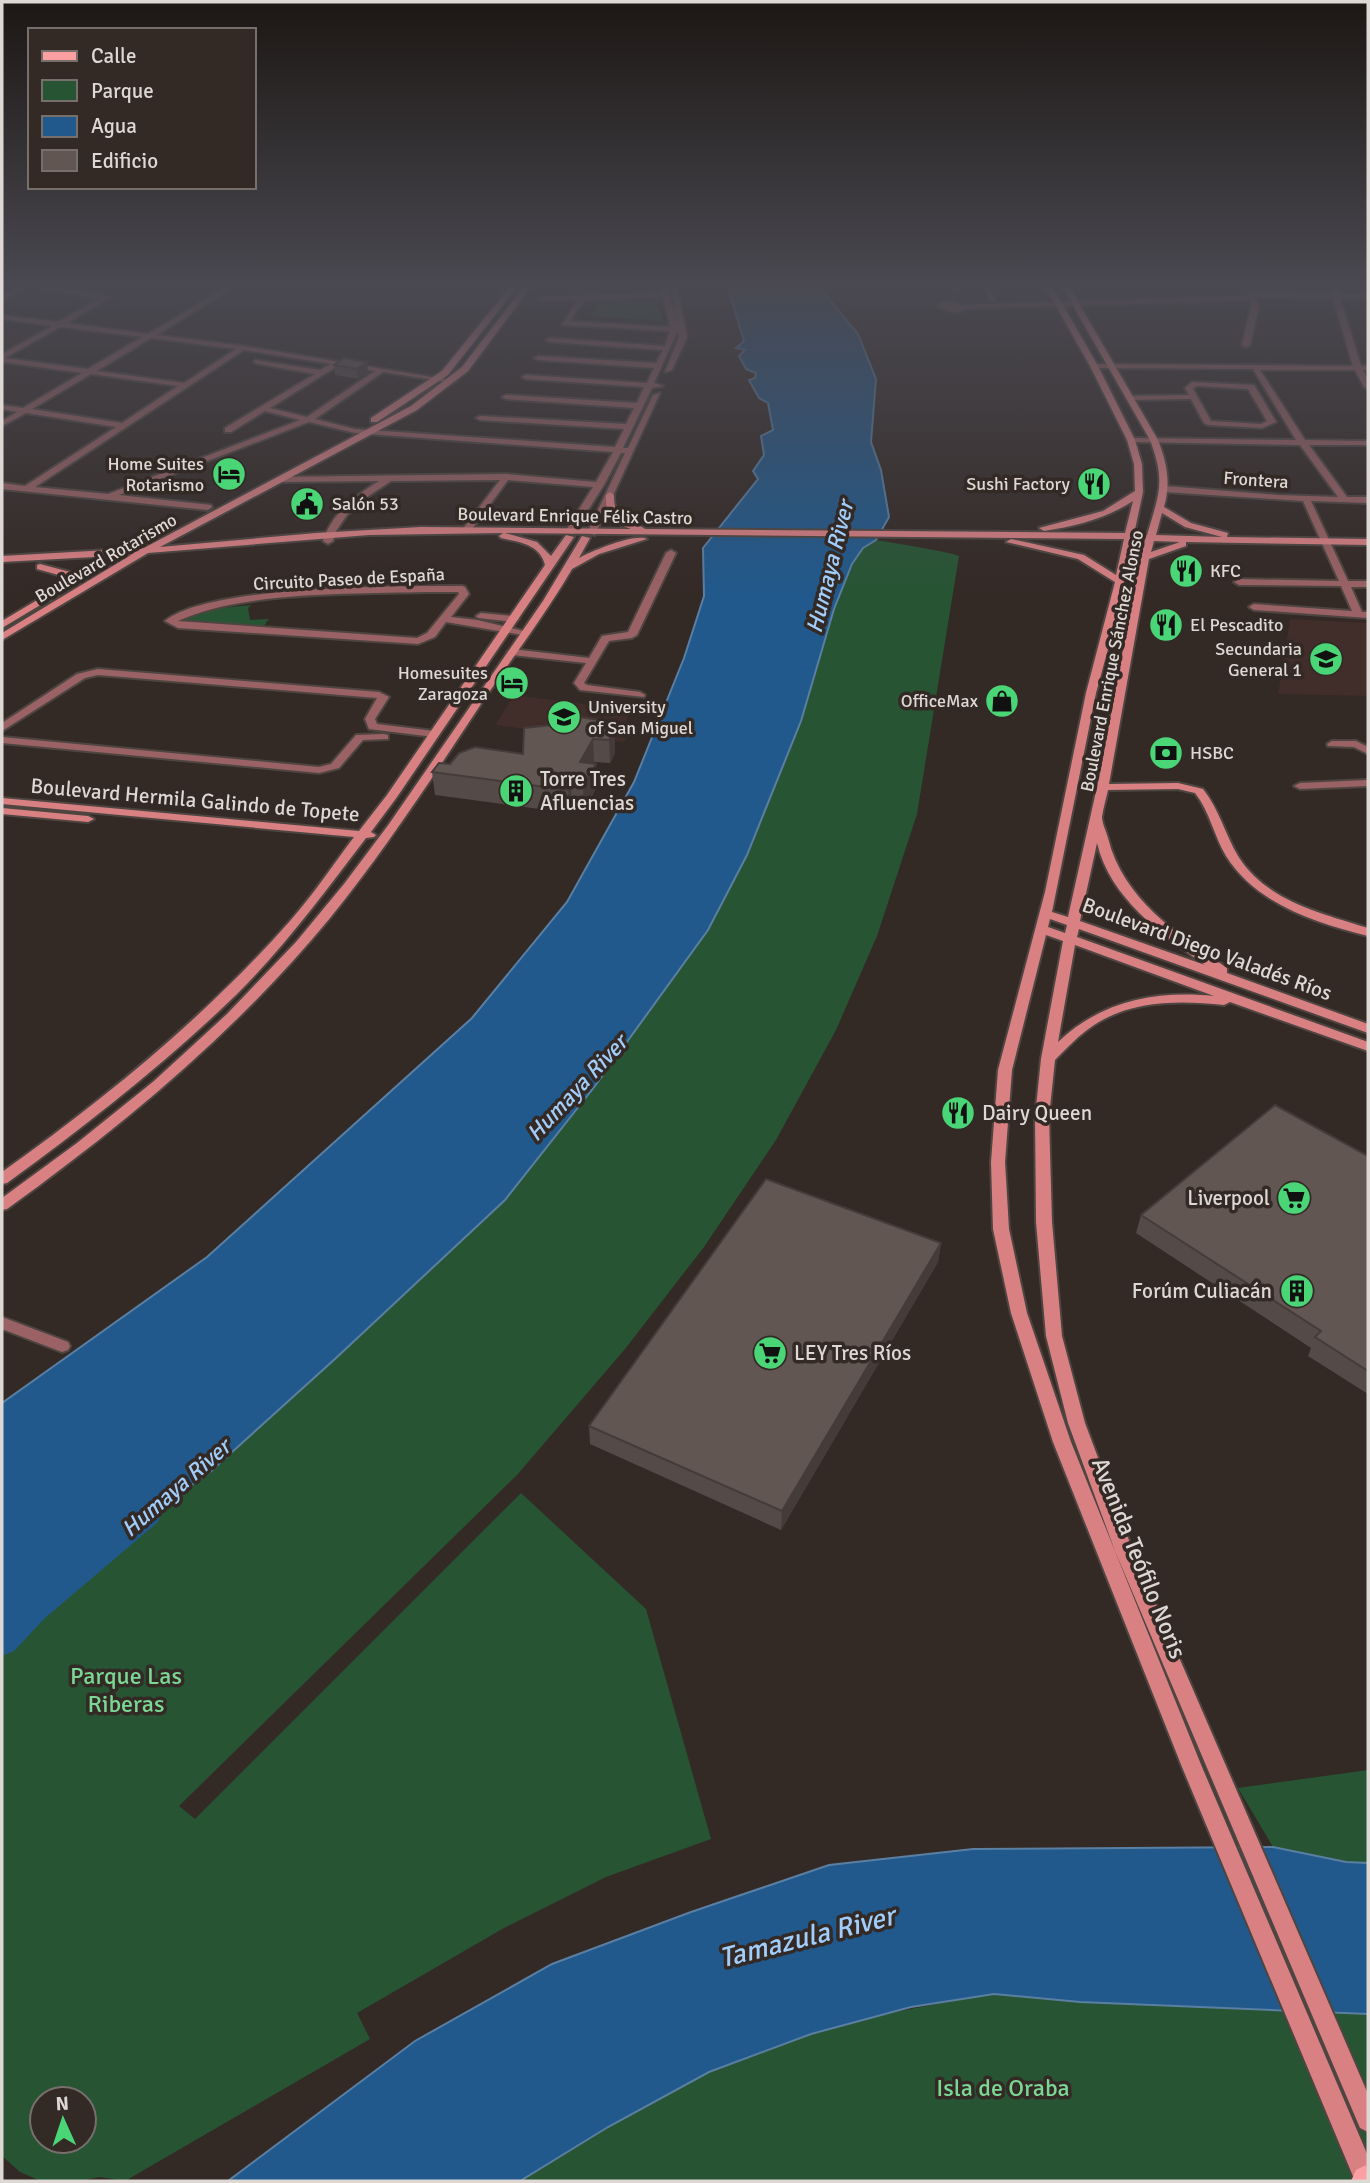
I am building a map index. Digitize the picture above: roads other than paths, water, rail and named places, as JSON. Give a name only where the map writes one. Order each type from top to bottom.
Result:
[{"type":"main road","name":"Boulevard Rotarismo","points":[[2,637],[208,507],[355,431],[420,390]]},
{"type":"main road","name":"Boulevard Rotarismo","points":[[150,548],[374,431],[440,390]]},
{"type":"main road","name":"Boulevard Enrique Sánchez Alonso","points":[[1044,921],[1089,704],[1139,492],[1138,464],[1131,440],[1106,390]]},
{"type":"main road","name":"Boulevard Enrique Sánchez Alonso","points":[[1070,939],[1103,787],[1149,539],[1161,509],[1165,489],[1162,461],[1154,440],[1125,390]]},
{"type":"main road","points":[[993,537],[1093,519],[1124,505],[1139,492]]},
{"type":"main road","points":[[610,495],[609,510],[617,519],[653,535]]},
{"type":"main road","points":[[1161,509],[1188,525],[1250,541]]},
{"type":"main road","points":[[195,525],[194,531],[200,538],[223,542]]},
{"type":"main road","name":"Boulevard Enrique Félix Castro","points":[[2,568],[110,561],[150,548],[223,542],[467,530],[569,535]]},
{"type":"main road","points":[[2,1179],[66,1133],[198,1023],[296,922],[431,738],[550,567],[569,535]]},
{"type":"main road","points":[[2,1205],[117,1120],[220,1030],[301,944],[381,841],[589,535]]},
{"type":"main road","points":[[569,568],[596,552],[653,535]]},
{"type":"main road","name":"Boulevard Enrique Félix Castro","points":[[2,559],[129,555],[329,537],[685,535],[1202,540]]},
{"type":"main road","points":[[502,536],[543,550],[548,555],[550,567]]},
{"type":"main road","points":[[993,537],[1073,555],[1094,564],[1120,581]]},
{"type":"main road","points":[[1145,558],[1173,546],[1202,540],[1368,542]]},
{"type":"main road","name":"Boulevard Rotarismo","points":[[2,625],[110,561]]},
{"type":"main road","points":[[40,566],[66,574],[63,589]]},
{"type":"main road","points":[[1103,787],[1178,786],[1199,791],[1231,855],[1254,885],[1278,900],[1366,931]]},
{"type":"main road","name":"Boulevard Hermila Galindo de Topete","points":[[2,802],[359,839]]},
{"type":"main road","name":"Boulevard Hermila Galindo de Topete","points":[[2,811],[381,841]]},
{"type":"main road","points":[[1097,816],[1104,851],[1115,874],[1136,904],[1168,933],[1241,983]]},
{"type":"main road","name":"Boulevard Diego Valadés Ríos","points":[[1044,921],[1074,922],[1368,1030]]},
{"type":"main road","name":"Boulevard Diego Valadés Ríos","points":[[1044,921],[1070,939],[1368,1047]]},
{"type":"main road","name":"Avenida Teófilo Noris","points":[[1044,921],[1013,1034],[1002,1090],[998,1162],[1000,1219],[1008,1270],[1034,1364],[1368,2120]]},
{"type":"main road","name":"Avenida Teófilo Noris","points":[[1070,939],[1048,1059],[1042,1116],[1041,1168],[1054,1336],[1059,1362],[1113,1545],[1192,1767],[1366,2181]]},
{"type":"main road","points":[[1048,1059],[1084,1027],[1100,1017],[1143,1002],[1194,998],[1249,1004]]},
{"type":"main road","points":[[198,1023],[220,1030]]},
{"type":"street","points":[[2,425],[60,390]]},
{"type":"street","points":[[27,488],[177,390]]},
{"type":"street","points":[[228,429],[296,390]]},
{"type":"street","points":[[111,495],[309,419],[352,390]]},
{"type":"street","points":[[569,535],[600,485],[640,406],[653,390]]},
{"type":"street","points":[[589,535],[631,451],[655,390]]},
{"type":"street","points":[[1191,390],[1205,421],[1211,424],[1262,426],[1272,422],[1254,390]]},
{"type":"street","points":[[1269,390],[1287,421],[1345,500]]},
{"type":"street","points":[[506,397],[640,406]]},
{"type":"street","points":[[1131,400],[1195,399]]},
{"type":"street","points":[[2,407],[121,425]]},
{"type":"street","points":[[266,409],[355,431],[631,451]]},
{"type":"street","points":[[480,418],[629,427]]},
{"type":"street","points":[[1131,440],[1368,443]]},
{"type":"street","points":[[280,479],[506,477],[600,485]]},
{"type":"street","points":[[467,530],[506,477]]},
{"type":"street","points":[[329,537],[363,495],[390,478]]},
{"type":"street","points":[[2,486],[111,495],[208,507]]},
{"type":"street","name":"Frontera","points":[[1165,489],[1306,499],[1368,500]]},
{"type":"street","points":[[1306,499],[1345,583],[1364,615]]},
{"type":"street","points":[[640,695],[581,687],[579,683],[606,638],[632,635],[671,553]]},
{"type":"street","points":[[1239,582],[1368,584]]},
{"type":"street","name":"Circuito Paseo de España","points":[[463,589],[464,594],[447,616],[429,638],[418,641],[178,625],[170,621],[195,609],[257,599],[463,589]]},
{"type":"street","points":[[1254,607],[1364,615]]},
{"type":"street","points":[[447,616],[514,619]]},
{"type":"street","points":[[480,619],[524,634]]},
{"type":"street","points":[[512,652],[592,661]]},
{"type":"street","points":[[2,728],[81,676],[98,672],[379,695],[383,702],[370,719],[373,727],[431,738]]},
{"type":"street","points":[[2,740],[319,770],[335,766],[357,739],[364,736],[431,738]]},
{"type":"street","points":[[1332,744],[1356,744],[1368,751]]},
{"type":"street","points":[[1300,786],[1368,783]]},
{"type":"street","points":[[2,1323],[62,1346]]},
{"type":"water","points":[[754,390],[875,390],[871,442],[881,470],[889,517],[876,540],[863,548],[852,564],[834,609],[801,721],[747,855],[708,930],[595,1086],[505,1200],[210,1472],[112,1541],[23,1617],[2,1641],[2,1403],[207,1257],[472,1018],[567,902],[634,782],[684,658],[704,596],[703,548],[758,479],[753,471],[764,455],[761,436],[773,430],[768,403],[759,398]]},
{"type":"water","name":"Tamazula River","points":[[1273,1847],[1346,1862],[1368,1863],[1368,2014],[1080,2002],[994,1994],[911,2007],[811,2034],[709,2072],[608,2127],[520,2181],[228,2181],[415,2041],[552,1964],[691,1912],[829,1865],[973,1849]]},
{"type":"waterway","name":"Humaya River","points":[[2,1641],[34,1608],[147,1513]]},
{"type":"place","name":"Home Suites Rotarismo","points":[[229,474]]},
{"type":"place","name":"Sushi Factory","points":[[1094,484]]},
{"type":"place","name":"Salón 53","points":[[307,504]]},
{"type":"place","name":"KFC","points":[[1186,571]]},
{"type":"place","name":"El Pescadito","points":[[1166,625]]},
{"type":"place","name":"Secundaria General 1","points":[[1326,659]]},
{"type":"place","name":"Homesuites Zaragoza","points":[[512,683]]},
{"type":"place","name":"OfficeMax","points":[[1002,701]]},
{"type":"place","name":"University of San Miguel","points":[[564,717]]},
{"type":"place","name":"HSBC","points":[[1166,753]]},
{"type":"place","name":"Torre Tres Afluencias","points":[[516,791]]},
{"type":"place","name":"Dairy Queen","points":[[958,1113]]},
{"type":"place","name":"Liverpool","points":[[1294,1198]]},
{"type":"place","name":"Forúm Culiacán","points":[[1297,1291]]},
{"type":"place","name":"LEY Tres Ríos","points":[[770,1353]]},
{"type":"park label","name":"Parque Las Riberas","points":[[126,1690]]},
{"type":"park label","name":"Isla de Oraba","points":[[1003,2088]]}]
